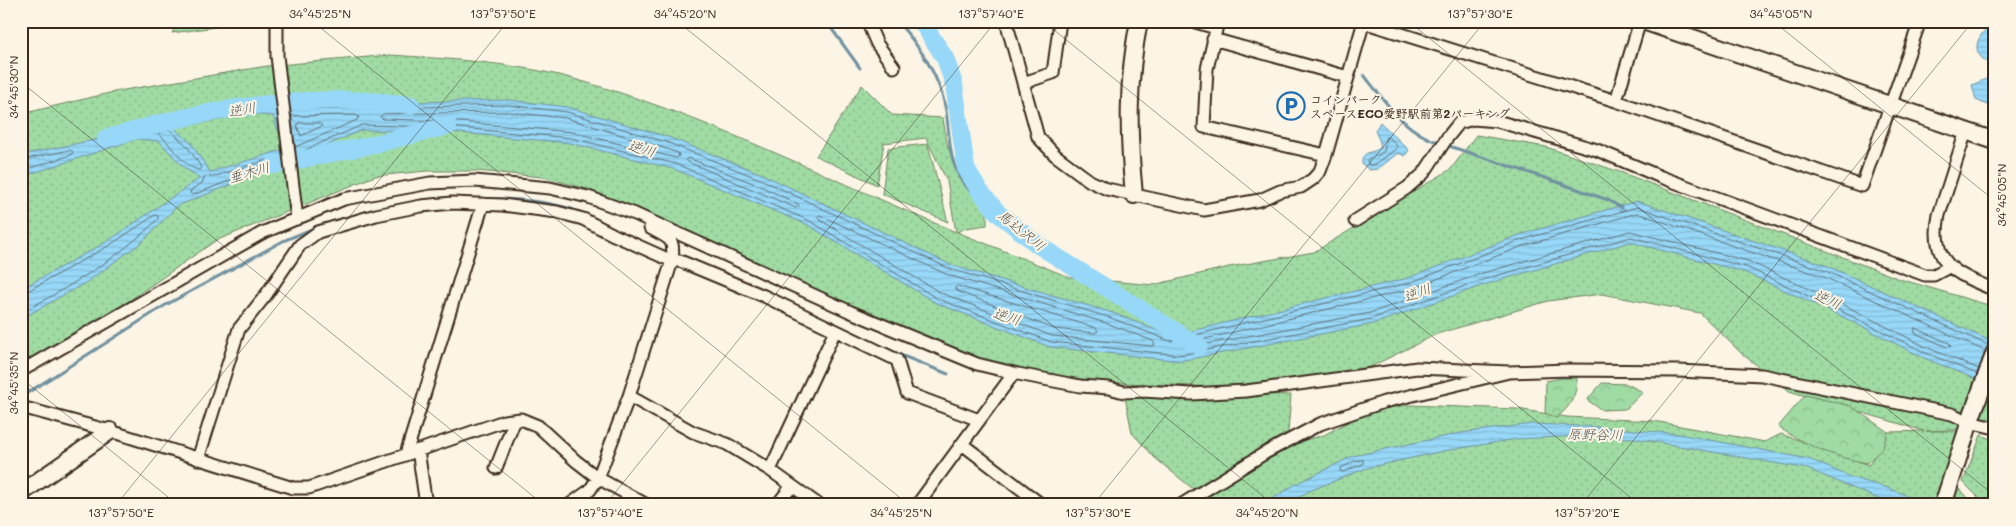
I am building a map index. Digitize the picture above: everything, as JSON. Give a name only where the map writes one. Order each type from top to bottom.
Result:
[{"type":"street","points":[[277,21],[277,56],[297,216]]},
{"type":"street","points":[[867,21],[878,44],[894,67]]},
{"type":"street","points":[[1006,21],[1038,137],[1056,156],[1090,181],[1107,189],[1204,210],[1260,200],[1280,191],[1301,187],[1320,171],[1363,22],[1616,101],[1862,186],[1920,21]]},
{"type":"street","points":[[1023,83],[1053,73],[1060,21]]},
{"type":"street","points":[[1134,195],[1129,138],[1129,95],[1132,56],[1139,21]]},
{"type":"street","points":[[1192,21],[1348,77]]},
{"type":"street","points":[[1616,101],[1641,21],[1995,140]]},
{"type":"street","points":[[1216,29],[1207,69],[1204,127],[1326,155]]},
{"type":"street","points":[[1355,221],[1407,188],[1424,172],[1459,123],[1473,119],[1497,121],[1597,150],[1661,177],[1925,276],[1934,275],[1949,267]]},
{"type":"street","points":[[1966,131],[1936,227],[1939,248],[1949,267],[1961,276],[1995,290]]},
{"type":"street","points":[[21,371],[262,233],[297,216],[344,198],[430,183],[475,181],[550,188],[599,201],[635,214],[916,340],[977,364],[1080,386],[1109,388],[1124,392],[1143,390],[1191,394],[1246,391],[1417,368],[1509,372],[1568,370],[1678,371],[1762,375],[1952,414],[1969,423],[1995,428]]},
{"type":"street","points":[[569,505],[590,490],[598,478],[629,396],[672,261],[674,246],[670,239],[599,201]]},
{"type":"street","points":[[198,458],[239,329],[266,295],[300,245],[318,232],[376,215],[421,206],[452,203],[483,204],[557,212],[583,219],[672,261],[680,261],[764,296],[897,360],[907,393],[979,420]]},
{"type":"street","points":[[406,454],[483,204]]},
{"type":"street","points":[[770,470],[835,331]]},
{"type":"street","points":[[1943,505],[1969,423],[1995,352]]},
{"type":"street","points":[[1181,505],[1265,453],[1320,424],[1384,402],[1509,372]]},
{"type":"street","points":[[917,505],[1014,373]]},
{"type":"street","points":[[629,396],[693,432],[727,444],[770,470],[792,486],[806,501],[819,505]]},
{"type":"street","points":[[21,407],[110,431],[293,488],[309,488],[504,422],[521,419],[538,426],[576,461],[598,478],[647,505]]},
{"type":"street","points":[[496,468],[515,420]]},
{"type":"street","points":[[21,493],[110,431]]},
{"type":"street","points":[[962,444],[1042,505]]},
{"type":"street","points":[[418,450],[426,505]]},
{"type":"street","points":[[777,505],[792,486]]},
{"type":"green space","points":[[179,21],[233,21],[230,25],[172,33]]},
{"type":"green space","points":[[391,55],[520,67],[563,76],[614,91],[664,108],[762,147],[956,232],[947,181],[926,138],[884,143],[877,185],[816,156],[862,85],[892,115],[943,118],[947,143],[959,179],[987,212],[987,225],[966,228],[957,232],[1069,277],[1153,285],[1229,267],[1314,252],[1451,169],[1476,135],[1546,147],[1620,172],[1900,279],[1995,307],[1995,428],[1926,431],[1962,431],[1957,486],[1975,505],[1195,505],[1298,442],[1324,435],[1350,421],[1380,409],[1409,405],[1517,409],[1567,417],[1654,421],[1765,442],[1781,434],[1869,465],[1888,432],[1924,431],[1789,391],[1741,353],[1700,313],[1602,294],[1548,301],[1437,334],[1354,375],[1218,387],[1099,382],[1020,370],[988,363],[939,344],[760,267],[710,241],[588,189],[543,177],[476,171],[427,171],[375,176],[215,241],[21,376],[21,114],[118,91],[267,66]]},
{"type":"green space","points":[[928,144],[948,222],[882,194],[888,148]]},
{"type":"green space","points":[[1577,378],[1577,384],[1572,401],[1556,418],[1545,413],[1546,381]]},
{"type":"green space","points":[[1602,383],[1627,384],[1643,392],[1626,409],[1602,410],[1587,400]]},
{"type":"green space","points":[[1124,392],[1291,395],[1288,432],[1193,489],[1155,458],[1132,433]]},
{"type":"green space","points":[[1805,395],[1851,406],[1888,432],[1882,449],[1867,463],[1854,461],[1821,450],[1778,427]]},
{"type":"green space","points":[[1981,435],[1995,440],[1995,505],[1986,505],[1963,482]]},
{"type":"water","points":[[1986,29],[1995,30],[1995,66],[1983,59],[1977,50],[1978,40]]},
{"type":"water","points":[[1995,75],[1995,107],[1976,100],[1972,85]]},
{"type":"water","points":[[509,100],[568,107],[668,137],[762,174],[951,265],[1113,313],[1171,336],[1408,278],[1519,235],[1637,201],[1828,266],[1995,343],[1995,387],[1924,358],[1845,318],[1744,272],[1630,242],[1487,284],[1373,324],[1180,361],[1050,347],[936,303],[808,225],[674,169],[570,143],[448,132],[362,130],[284,164],[177,206],[142,242],[87,282],[21,319],[21,289],[108,241],[200,178],[183,167],[159,141],[137,139],[21,177],[21,155],[265,105]],"holes":[[[251,114],[273,116],[280,136],[282,150],[210,172],[191,143],[174,128]]]},
{"type":"water","points":[[1380,122],[1409,150],[1405,156],[1398,153],[1378,169],[1369,170],[1362,164],[1362,160],[1365,154],[1380,148],[1380,142],[1375,131]]},
{"type":"water","name":"原野谷川","points":[[1532,424],[1602,427],[1679,434],[1809,459],[1853,478],[1888,488],[1931,505],[1893,505],[1808,469],[1634,438],[1581,436],[1517,439],[1443,451],[1367,468],[1309,491],[1287,505],[1262,505],[1296,484],[1353,456],[1461,433]]},
{"type":"waterway","points":[[826,21],[860,68]]},
{"type":"waterway","points":[[897,21],[914,41],[928,63],[939,86],[946,111],[950,148],[958,174],[975,196],[1021,231]]},
{"type":"waterway","name":"馬込沢川","points":[[921,21],[945,58],[954,84],[966,168],[979,190],[999,214],[1038,245],[1199,346]]},
{"type":"waterway","points":[[1364,75],[1388,106],[1406,124],[1416,132],[1440,143]]},
{"type":"waterway","name":"逆川","points":[[106,138],[195,115],[256,105],[349,100],[411,105]]},
{"type":"waterway","name":"垂木川","points":[[274,165],[367,146],[448,126]]},
{"type":"waterway","points":[[1446,145],[1608,200],[1622,208]]},
{"type":"waterway","points":[[480,199],[547,203],[584,214]]},
{"type":"waterway","points":[[21,397],[164,306],[283,241],[319,226],[370,211]]},
{"type":"waterway","points":[[608,226],[625,234]]},
{"type":"waterway","points":[[679,254],[687,258]]},
{"type":"waterway","points":[[837,325],[903,356],[948,374]]},
{"type":"place","name":"コインパーク スペースECO愛野駅前第2パーキング","points":[[1291,106]]}]
